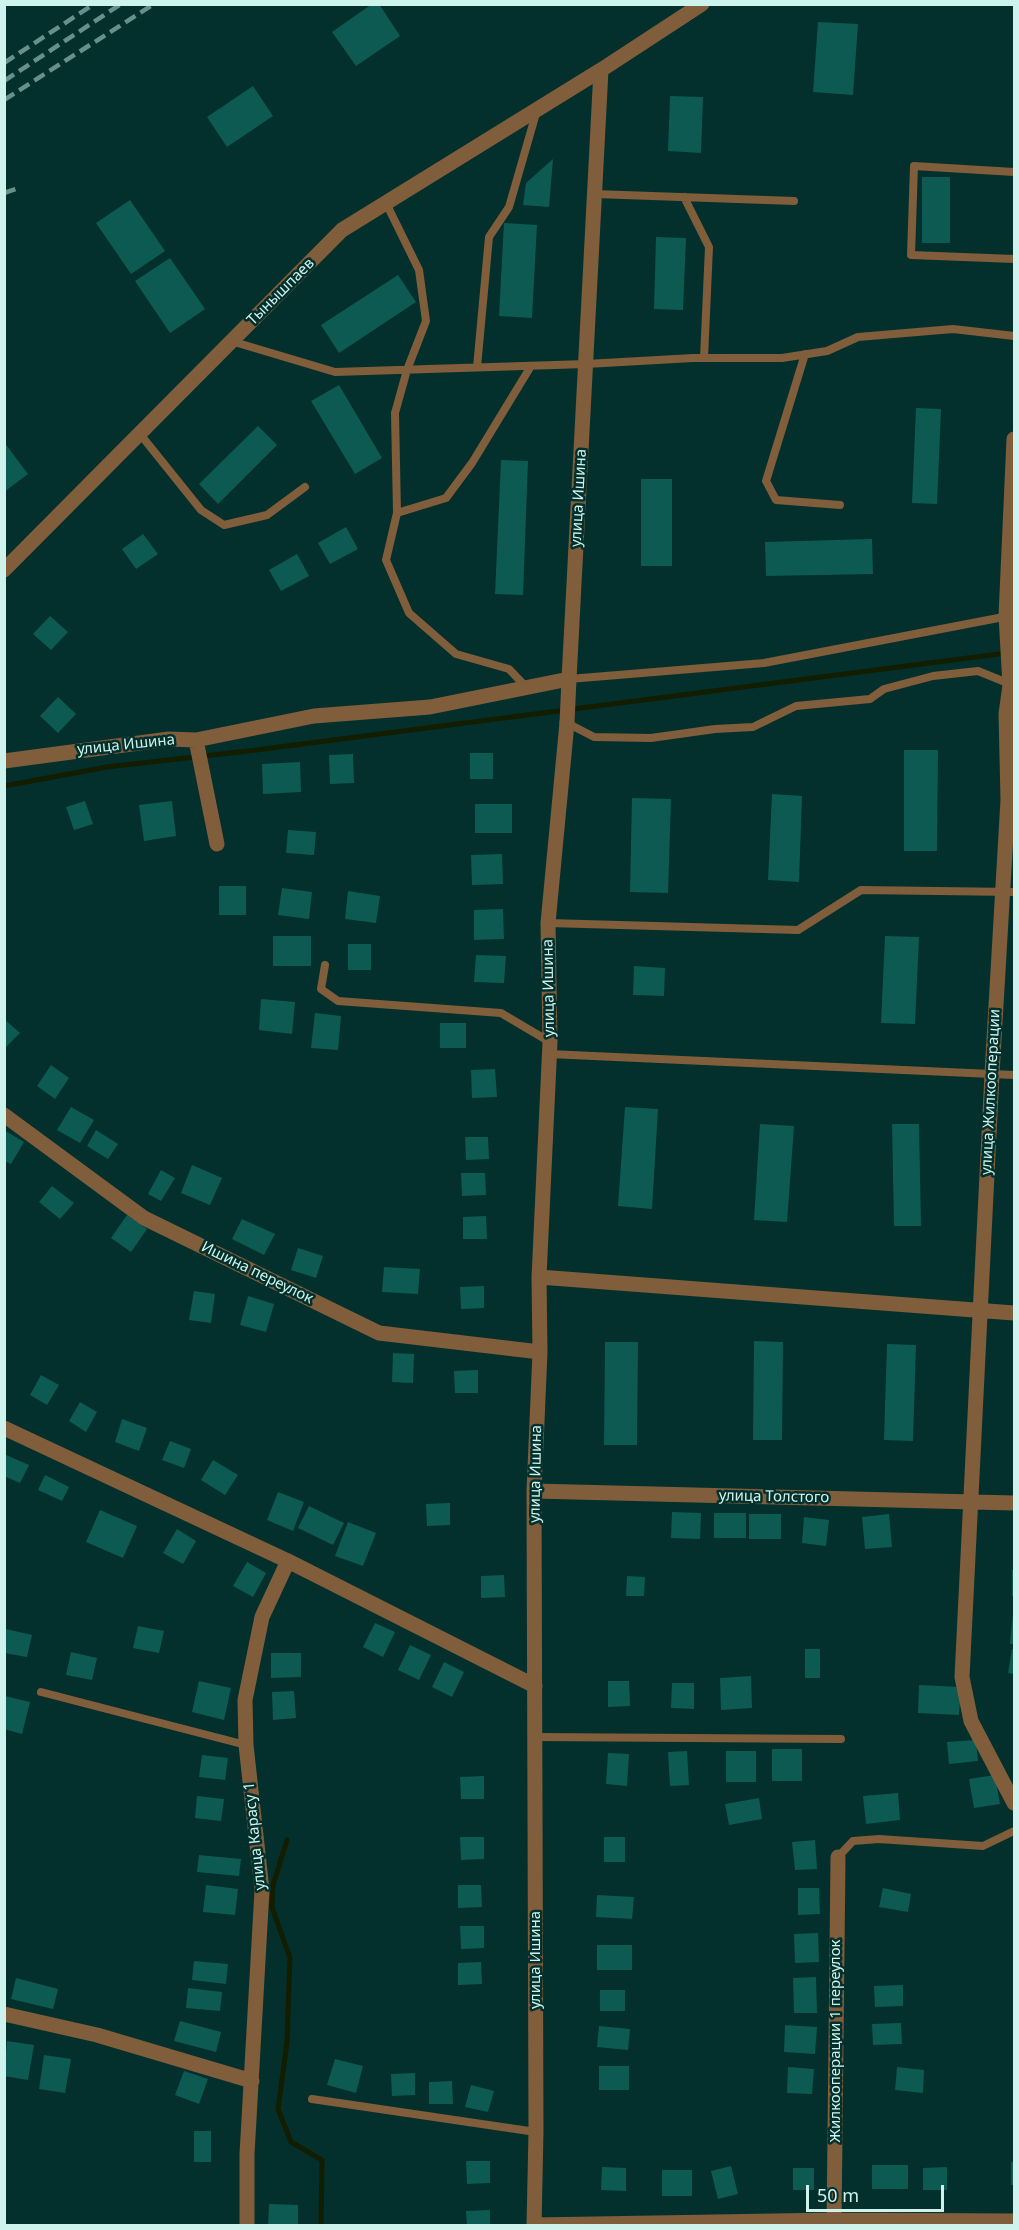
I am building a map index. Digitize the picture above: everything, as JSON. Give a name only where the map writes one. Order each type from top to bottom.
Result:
[{"type":"street","name":"Тынышпаев","points":[[4,570],[342,230],[601,70],[702,4]]},
{"type":"street","name":"улица Ишина","points":[[534,2225],[536,2132],[534,1491],[540,1352],[539,1278],[549,1048],[548,923],[567,723],[601,70]]},
{"type":"street","points":[[1010,616],[1014,439]]},
{"type":"street","name":"улица Жилкооперации","points":[[1010,616],[1012,683],[1006,714],[1009,891],[992,1074],[962,1677],[971,1721],[1014,1803]]},
{"type":"street","name":"улица Ишина","points":[[4,761],[169,739],[196,740],[314,716],[430,707],[569,679]]},
{"type":"street","points":[[196,740],[217,844]]},
{"type":"street","name":"Ишина переулок","points":[[4,1115],[144,1218],[379,1333],[540,1352]]},
{"type":"street","points":[[539,1278],[1014,1312]]},
{"type":"street","points":[[4,1428],[288,1561],[535,1686]]},
{"type":"street","name":"улица Толстого","points":[[534,1491],[1014,1503]]},
{"type":"street","name":"улица Карасу 1","points":[[247,2226],[247,2154],[262,1890],[246,1745],[245,1700],[262,1617],[288,1561]]},
{"type":"street","name":"Жилкооперации 1 переулок","points":[[834,2223],[838,1857]]},
{"type":"street","points":[[4,2014],[97,2035],[252,2081]]},
{"type":"street","points":[[534,2225],[1014,2221]]},
{"type":"lane","points":[[477,368],[489,237],[508,207],[538,109]]},
{"type":"lane","points":[[1014,172],[914,166],[911,255],[1014,259]]},
{"type":"lane","points":[[595,194],[794,201]]},
{"type":"lane","points":[[684,197],[709,247],[704,358]]},
{"type":"lane","points":[[386,203],[419,270],[426,321],[407,370],[395,413],[397,513],[386,560],[409,613],[456,654],[508,669],[527,688]]},
{"type":"lane","points":[[231,341],[334,372],[704,358],[782,358],[828,351],[858,337],[954,329],[1014,336]]},
{"type":"lane","points":[[805,354],[766,480],[776,500],[840,505]]},
{"type":"lane","points":[[397,513],[446,498],[472,463],[531,366]]},
{"type":"lane","points":[[140,434],[201,510],[224,525],[267,515],[305,487]]},
{"type":"lane","points":[[569,679],[764,663],[1010,616]]},
{"type":"lane","points":[[567,723],[594,737],[651,738],[715,729],[753,727],[796,706],[870,699],[884,689],[933,676],[978,671],[1012,683]]},
{"type":"lane","points":[[548,923],[798,930],[861,891],[1009,891]]},
{"type":"lane","points":[[325,965],[321,989],[338,1001],[501,1013],[549,1048],[1014,1075]]},
{"type":"lane","points":[[41,1692],[246,1745]]},
{"type":"lane","points":[[535,1737],[841,1739]]},
{"type":"lane","points":[[838,1857],[853,1841],[879,1839],[982,1846],[1014,1831]]},
{"type":"lane","points":[[312,2099],[536,2132]]},
{"type":"building","points":[[372,4],[379,4],[400,36],[356,66],[332,32]]},
{"type":"building","points":[[818,22],[858,24],[853,95],[813,92]]},
{"type":"building","points":[[253,86],[273,116],[227,147],[207,117]]},
{"type":"building","points":[[670,96],[703,97],[701,153],[668,151]]},
{"type":"building","points":[[553,159],[549,207],[523,205],[526,183]]},
{"type":"building","points":[[922,177],[950,177],[950,243],[922,243]]},
{"type":"building","points":[[130,200],[165,251],[131,274],[96,223]]},
{"type":"building","points":[[504,223],[537,225],[532,318],[499,316]]},
{"type":"building","points":[[656,237],[686,238],[683,310],[654,309]]},
{"type":"building","points":[[170,258],[205,309],[170,333],[135,281]]},
{"type":"building","points":[[398,275],[416,302],[339,353],[321,325]]},
{"type":"building","points":[[339,385],[382,458],[355,474],[311,401]]},
{"type":"building","points":[[916,408],[941,409],[937,504],[912,503]]},
{"type":"building","points":[[258,426],[277,445],[218,504],[199,484]]},
{"type":"building","points":[[4,442],[28,474],[4,492]]},
{"type":"building","points":[[501,460],[528,461],[523,595],[495,594]]},
{"type":"building","points":[[641,479],[672,479],[672,566],[641,566]]},
{"type":"building","points":[[346,527],[358,549],[330,564],[318,543]]},
{"type":"building","points":[[143,534],[158,554],[136,569],[122,549]]},
{"type":"building","points":[[872,539],[873,574],[766,576],[765,542]]},
{"type":"building","points":[[297,554],[309,576],[281,591],[269,570]]},
{"type":"building","points":[[50,616],[68,632],[51,650],[33,634]]},
{"type":"building","points":[[58,697],[76,714],[58,733],[40,716]]},
{"type":"building","points":[[904,750],[938,750],[937,851],[904,851]]},
{"type":"building","points":[[470,753],[493,753],[493,779],[470,779]]},
{"type":"building","points":[[353,754],[354,783],[330,784],[329,755]]},
{"type":"building","points":[[300,762],[301,792],[263,794],[262,764]]},
{"type":"building","points":[[772,794],[802,796],[799,882],[768,880]]},
{"type":"building","points":[[632,798],[671,799],[668,893],[630,892]]},
{"type":"building","points":[[85,801],[93,824],[74,830],[66,807]]},
{"type":"building","points":[[172,801],[176,836],[144,841],[139,805]]},
{"type":"building","points":[[475,804],[512,804],[512,833],[475,833]]},
{"type":"building","points":[[288,830],[316,832],[314,855],[286,853]]},
{"type":"building","points":[[502,854],[503,884],[472,885],[471,855]]},
{"type":"building","points":[[219,886],[246,886],[246,915],[219,915]]},
{"type":"building","points":[[282,888],[312,892],[309,919],[278,915]]},
{"type":"building","points":[[348,891],[380,896],[376,923],[345,919]]},
{"type":"building","points":[[503,909],[504,939],[474,940],[474,910]]},
{"type":"building","points":[[273,936],[311,936],[311,966],[273,966]]},
{"type":"building","points":[[885,936],[919,937],[915,1024],[881,1023]]},
{"type":"building","points":[[348,944],[371,944],[371,970],[348,970]]},
{"type":"building","points":[[476,955],[506,956],[504,983],[474,982]]},
{"type":"building","points":[[634,966],[665,968],[664,996],[633,995]]},
{"type":"building","points":[[261,999],[295,1002],[292,1034],[259,1030]]},
{"type":"building","points":[[315,1013],[341,1016],[338,1050],[311,1048]]},
{"type":"building","points":[[4,1019],[20,1033],[4,1049]]},
{"type":"building","points":[[440,1023],[466,1023],[466,1048],[440,1048]]},
{"type":"building","points":[[51,1065],[69,1078],[55,1099],[37,1086]]},
{"type":"building","points":[[495,1069],[497,1097],[472,1098],[471,1070]]},
{"type":"building","points":[[71,1107],[94,1120],[80,1143],[57,1130]]},
{"type":"building","points":[[625,1107],[658,1109],[652,1209],[618,1206]]},
{"type":"building","points":[[760,1124],[794,1126],[787,1222],[754,1220]]},
{"type":"building","points":[[892,1124],[919,1124],[921,1226],[894,1226]]},
{"type":"building","points":[[4,1130],[24,1142],[11,1164],[4,1161]]},
{"type":"building","points":[[96,1130],[118,1144],[108,1159],[87,1146]]},
{"type":"building","points":[[465,1137],[488,1137],[489,1159],[466,1160]]},
{"type":"building","points":[[192,1165],[222,1178],[210,1205],[181,1193]]},
{"type":"building","points":[[161,1170],[175,1178],[161,1201],[148,1194]]},
{"type":"building","points":[[461,1173],[485,1173],[486,1195],[462,1196]]},
{"type":"building","points":[[52,1186],[74,1203],[60,1219],[39,1202]]},
{"type":"building","points":[[127,1215],[147,1229],[131,1252],[111,1238]]},
{"type":"building","points":[[486,1216],[487,1239],[463,1239],[463,1217]]},
{"type":"building","points":[[242,1219],[275,1234],[264,1255],[232,1239]]},
{"type":"building","points":[[298,1248],[323,1256],[316,1278],[291,1270]]},
{"type":"building","points":[[384,1267],[420,1269],[418,1294],[382,1292]]},
{"type":"building","points":[[484,1286],[484,1308],[461,1309],[460,1287]]},
{"type":"building","points":[[194,1291],[215,1294],[211,1323],[189,1320]]},
{"type":"building","points":[[248,1296],[274,1304],[266,1332],[240,1325]]},
{"type":"building","points":[[754,1341],[783,1342],[782,1440],[753,1440]]},
{"type":"building","points":[[605,1342],[638,1342],[637,1445],[604,1445]]},
{"type":"building","points":[[887,1344],[916,1345],[913,1441],[884,1440]]},
{"type":"building","points":[[393,1353],[414,1354],[413,1383],[392,1382]]},
{"type":"building","points":[[478,1370],[478,1393],[455,1393],[454,1371]]},
{"type":"building","points":[[41,1375],[59,1385],[47,1405],[30,1395]]},
{"type":"building","points":[[80,1402],[97,1412],[86,1432],[69,1421]]},
{"type":"building","points":[[122,1419],[147,1428],[139,1451],[115,1442]]},
{"type":"building","points":[[170,1441],[191,1449],[184,1468],[162,1460]]},
{"type":"building","points":[[6,1455],[29,1465],[20,1483],[4,1476]]},
{"type":"building","points":[[213,1460],[238,1475],[225,1495],[201,1480]]},
{"type":"building","points":[[45,1475],[69,1487],[62,1501],[38,1490]]},
{"type":"building","points":[[278,1492],[304,1502],[293,1531],[267,1520]]},
{"type":"building","points":[[450,1503],[450,1525],[427,1526],[426,1504]]},
{"type":"building","points":[[309,1506],[344,1523],[333,1545],[298,1528]]},
{"type":"building","points":[[100,1510],[137,1526],[123,1558],[86,1542]]},
{"type":"building","points":[[672,1512],[701,1513],[700,1539],[671,1538]]},
{"type":"building","points":[[714,1513],[746,1513],[746,1538],[714,1538]]},
{"type":"building","points":[[749,1514],[781,1514],[781,1539],[749,1539]]},
{"type":"building","points":[[889,1514],[892,1547],[865,1549],[862,1517]]},
{"type":"building","points":[[804,1517],[829,1520],[826,1546],[802,1543]]},
{"type":"building","points":[[348,1522],[376,1533],[363,1566],[335,1556]]},
{"type":"building","points":[[177,1529],[196,1541],[183,1564],[163,1553]]},
{"type":"building","points":[[247,1562],[266,1573],[253,1597],[233,1586]]},
{"type":"building","points":[[1012,1570],[1014,1570],[1014,1596],[1012,1596]]},
{"type":"building","points":[[504,1575],[505,1597],[481,1598],[481,1576]]},
{"type":"building","points":[[627,1576],[645,1577],[644,1596],[626,1596]]},
{"type":"building","points":[[1013,1613],[1014,1644],[1010,1644]]},
{"type":"building","points":[[375,1623],[395,1632],[383,1657],[363,1647]]},
{"type":"building","points":[[138,1626],[164,1631],[159,1653],[133,1648]]},
{"type":"building","points":[[6,1629],[32,1635],[27,1657],[4,1653]]},
{"type":"building","points":[[410,1645],[431,1655],[419,1680],[398,1670]]},
{"type":"building","points":[[805,1649],[820,1649],[820,1678],[805,1678]]},
{"type":"building","points":[[1012,1649],[1014,1649],[1014,1674],[1008,1673]]},
{"type":"building","points":[[71,1652],[97,1658],[92,1680],[66,1675]]},
{"type":"building","points":[[271,1653],[301,1653],[301,1677],[271,1678]]},
{"type":"building","points":[[444,1662],[464,1672],[452,1697],[432,1687]]},
{"type":"building","points":[[751,1676],[752,1708],[721,1710],[720,1678]]},
{"type":"building","points":[[199,1681],[231,1688],[224,1720],[192,1712]]},
{"type":"building","points":[[608,1681],[629,1681],[630,1706],[608,1707]]},
{"type":"building","points":[[672,1683],[694,1683],[694,1709],[671,1708]]},
{"type":"building","points":[[919,1685],[961,1687],[959,1715],[918,1713]]},
{"type":"building","points":[[294,1691],[296,1718],[273,1720],[272,1692]]},
{"type":"building","points":[[5,1696],[30,1702],[22,1734],[4,1729]]},
{"type":"building","points":[[976,1740],[978,1761],[949,1764],[947,1742]]},
{"type":"building","points":[[772,1749],[802,1749],[802,1781],[772,1781]]},
{"type":"building","points":[[687,1751],[689,1785],[670,1786],[668,1752]]},
{"type":"building","points":[[726,1751],[756,1751],[756,1782],[726,1782]]},
{"type":"building","points":[[608,1753],[629,1754],[627,1786],[606,1784]]},
{"type":"building","points":[[202,1755],[228,1758],[225,1780],[199,1777]]},
{"type":"building","points":[[995,1775],[1000,1804],[974,1808],[969,1779]]},
{"type":"building","points":[[484,1776],[484,1799],[461,1799],[460,1777]]},
{"type":"building","points":[[898,1793],[900,1820],[866,1824],[863,1796]]},
{"type":"building","points":[[197,1796],[224,1799],[221,1821],[195,1818]]},
{"type":"building","points":[[759,1798],[762,1819],[729,1825],[725,1804]]},
{"type":"building","points":[[460,1837],[484,1837],[484,1859],[461,1860]]},
{"type":"building","points":[[604,1837],[625,1837],[625,1862],[604,1862]]},
{"type":"building","points":[[815,1840],[817,1869],[795,1870],[792,1842]]},
{"type":"building","points":[[199,1855],[241,1859],[239,1876],[197,1872]]},
{"type":"building","points":[[206,1885],[238,1889],[235,1915],[203,1912]]},
{"type":"building","points":[[458,1885],[481,1885],[482,1907],[458,1908]]},
{"type":"building","points":[[798,1888],[819,1888],[820,1914],[798,1915]]},
{"type":"building","points":[[883,1888],[911,1894],[908,1912],[879,1907]]},
{"type":"building","points":[[597,1895],[634,1897],[632,1919],[596,1917]]},
{"type":"building","points":[[460,1926],[484,1926],[484,1948],[461,1949]]},
{"type":"building","points":[[818,1933],[819,1962],[795,1963],[794,1934]]},
{"type":"building","points":[[597,1945],[632,1945],[632,1970],[597,1970]]},
{"type":"building","points":[[194,1961],[228,1964],[226,1984],[192,1980]]},
{"type":"building","points":[[481,1962],[482,1984],[458,1985],[458,1963]]},
{"type":"building","points":[[816,1977],[817,2013],[794,2013],[793,1978]]},
{"type":"building","points":[[16,1978],[58,1989],[53,2009],[11,1999]]},
{"type":"building","points":[[903,1985],[903,2006],[875,2007],[874,1986]]},
{"type":"building","points":[[188,1988],[222,1992],[220,2011],[186,2008]]},
{"type":"building","points":[[600,1990],[625,1990],[625,2011],[600,2011]]},
{"type":"building","points":[[180,2021],[221,2032],[216,2052],[174,2041]]},
{"type":"building","points":[[901,2023],[902,2044],[873,2045],[872,2024]]},
{"type":"building","points":[[785,2025],[817,2027],[815,2054],[784,2052]]},
{"type":"building","points":[[599,2026],[630,2029],[628,2050],[597,2047]]},
{"type":"building","points":[[7,2041],[34,2045],[28,2080],[4,2076]]},
{"type":"building","points":[[44,2055],[71,2059],[65,2093],[39,2089]]},
{"type":"building","points":[[335,2059],[363,2066],[356,2093],[327,2085]]},
{"type":"building","points":[[599,2066],[629,2066],[629,2090],[599,2090]]},
{"type":"building","points":[[788,2067],[814,2069],[812,2094],[787,2093]]},
{"type":"building","points":[[897,2067],[924,2070],[923,2093],[895,2090]]},
{"type":"building","points":[[184,2071],[208,2079],[199,2104],[175,2095]]},
{"type":"building","points":[[415,2073],[415,2095],[392,2096],[391,2074]]},
{"type":"building","points":[[452,2081],[453,2104],[429,2104],[429,2082]]},
{"type":"building","points":[[471,2085],[494,2091],[488,2112],[465,2107]]},
{"type":"building","points":[[194,2131],[211,2131],[211,2162],[194,2162]]},
{"type":"building","points":[[466,2161],[490,2161],[490,2183],[467,2184]]},
{"type":"building","points":[[1011,2162],[1014,2162],[1014,2185],[1011,2185]]},
{"type":"building","points":[[872,2165],[908,2165],[908,2189],[872,2189]]},
{"type":"building","points":[[731,2166],[738,2194],[718,2199],[711,2171]]},
{"type":"building","points":[[602,2167],[626,2168],[626,2191],[601,2190]]},
{"type":"building","points":[[947,2167],[947,2190],[923,2190],[923,2168]]},
{"type":"building","points":[[793,2168],[814,2168],[814,2190],[793,2190]]},
{"type":"building","points":[[662,2170],[692,2170],[692,2196],[662,2196]]},
{"type":"building","points":[[269,2204],[298,2205],[298,2226],[268,2226]]},
{"type":"building","points":[[490,2210],[490,2226],[467,2226],[466,2211]]},
{"type":"waterway","points":[[4,786],[107,767],[256,750],[1007,653]]},
{"type":"waterway","points":[[287,1840],[273,1885],[272,1907],[290,1958],[287,2042],[278,2109],[291,2142],[322,2160],[321,2226]]},
{"type":"railway","points":[[4,63],[94,4]]},
{"type":"railway","points":[[4,81],[121,4]]},
{"type":"railway","points":[[4,100],[154,4]]},
{"type":"railway","points":[[4,193],[19,188]]}]
